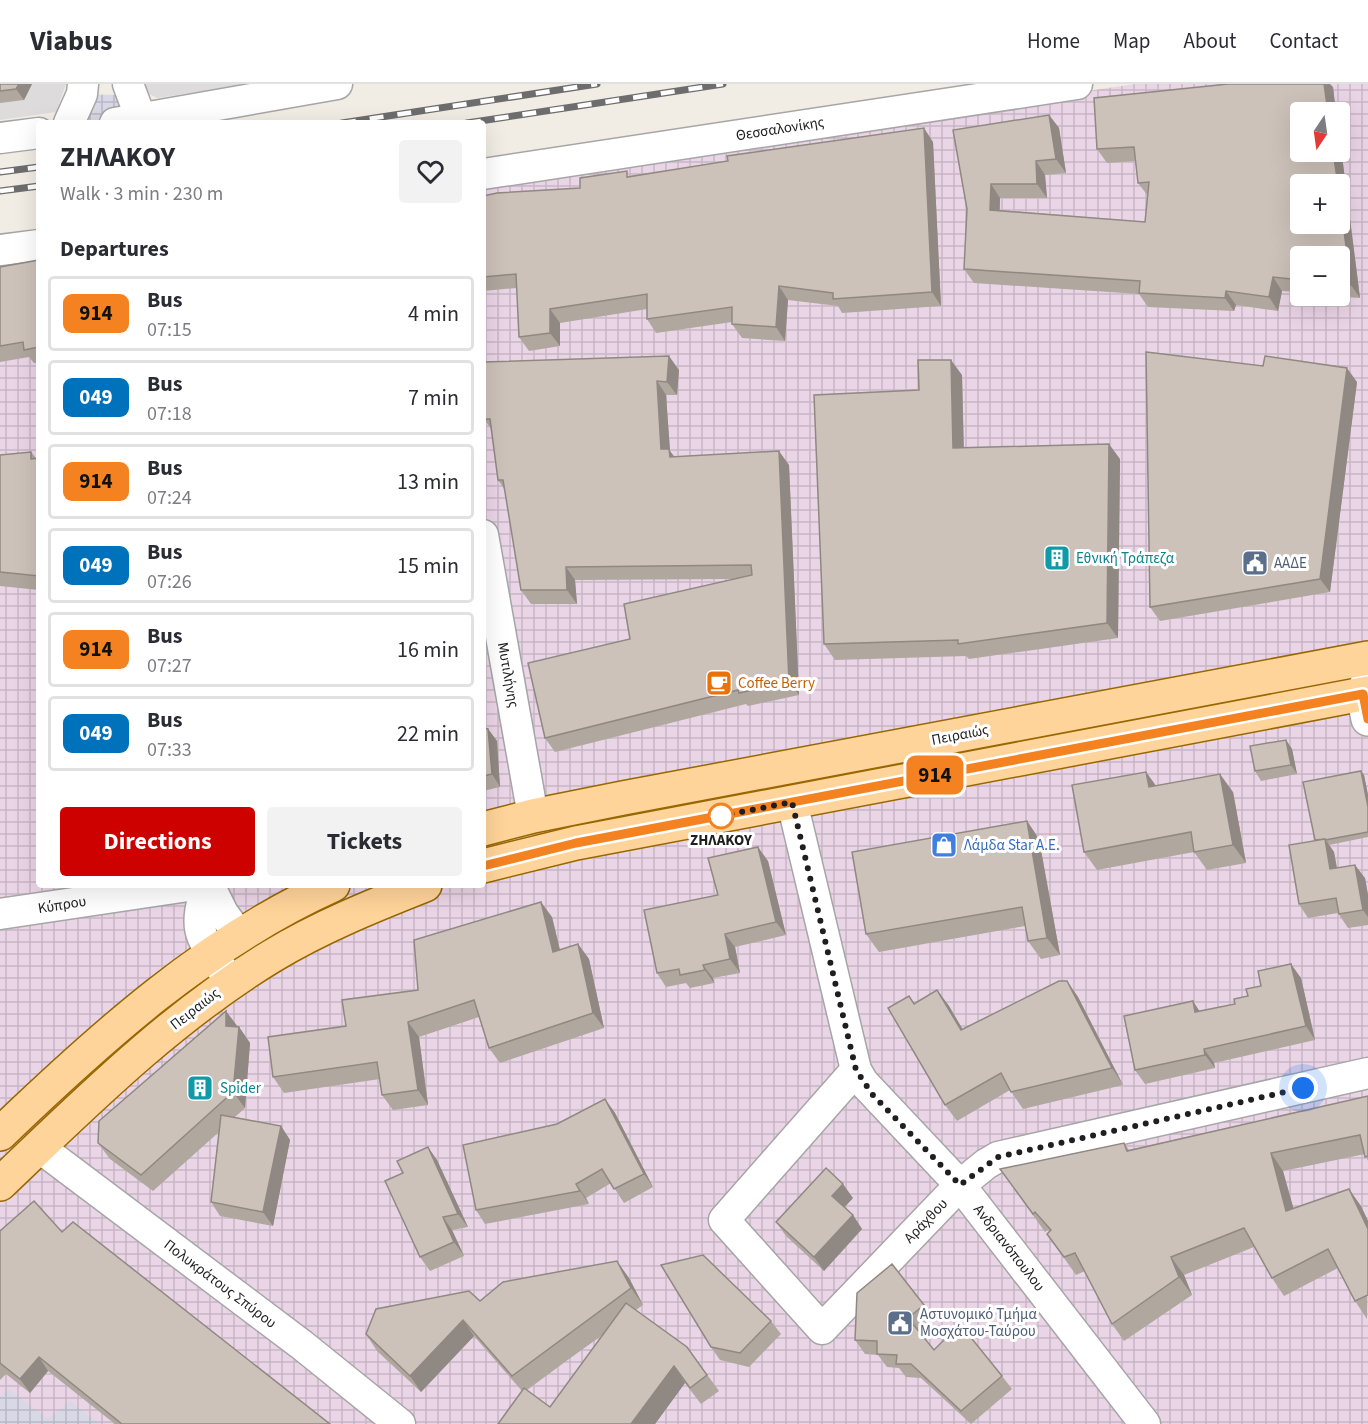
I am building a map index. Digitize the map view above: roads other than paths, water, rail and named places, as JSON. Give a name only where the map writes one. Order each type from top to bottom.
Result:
[{"type":"main road","name":"Πειραιώς","points":[[486,828],[533,816],[1368,658]]},
{"type":"main road","points":[[486,865],[541,850],[792,802],[1367,697]]},
{"type":"main road","points":[[0,1134],[130,1016],[212,954],[239,935],[327,888]]},
{"type":"main road","name":"Πειραιώς","points":[[0,1184],[113,1076],[231,982],[325,927],[418,888]]},
{"type":"street","points":[[70,120],[82,94],[83,84]]},
{"type":"street","points":[[128,84],[128,120]]},
{"type":"street","points":[[134,120],[337,84]]},
{"type":"street","name":"Θεσσαλονίκης","points":[[486,174],[1077,84]]},
{"type":"street","points":[[0,138],[36,133]]},
{"type":"street","points":[[0,250],[36,245]]},
{"type":"street","name":"Μυτιλήνης","points":[[486,552],[533,816]]},
{"type":"street","name":"Ανδριανόπουλου","points":[[792,802],[856,1070],[872,1094],[960,1185],[1145,1424]]},
{"type":"street","name":"Κύπρου","points":[[0,914],[175,888]]},
{"type":"street","points":[[207,888],[198,913],[198,924],[212,954],[231,982]]},
{"type":"street","points":[[210,888],[223,913],[239,935]]},
{"type":"street","name":"Αράχθου","points":[[856,1070],[724,1220],[822,1329],[960,1185],[998,1157],[1368,1073]]},
{"type":"street","name":"Πολυκράτους Σπύρου","points":[[39,1147],[302,1345],[400,1424]]},
{"type":"railway","points":[[362,120],[597,84]]},
{"type":"railway","points":[[486,120],[723,84]]},
{"type":"railway","points":[[0,172],[36,167]]},
{"type":"railway","points":[[0,191],[36,186]]},
{"type":"place","name":"Εθνική Τράπεζα","points":[[1057,558]]},
{"type":"place","name":"ΑΑΔΕ","points":[[1255,563]]},
{"type":"place","name":"Coffee Berry","points":[[719,683]]},
{"type":"place","name":"ΖΗΛΑΚΟΥ","points":[[721,816]]},
{"type":"place","name":"Λάμδα Star Α.Ε.","points":[[944,845]]},
{"type":"place","name":"Spider","points":[[200,1088]]},
{"type":"place","name":"Αστυνομικό Τμήμα Μοσχάτου-Ταύρου","points":[[900,1323]]}]
